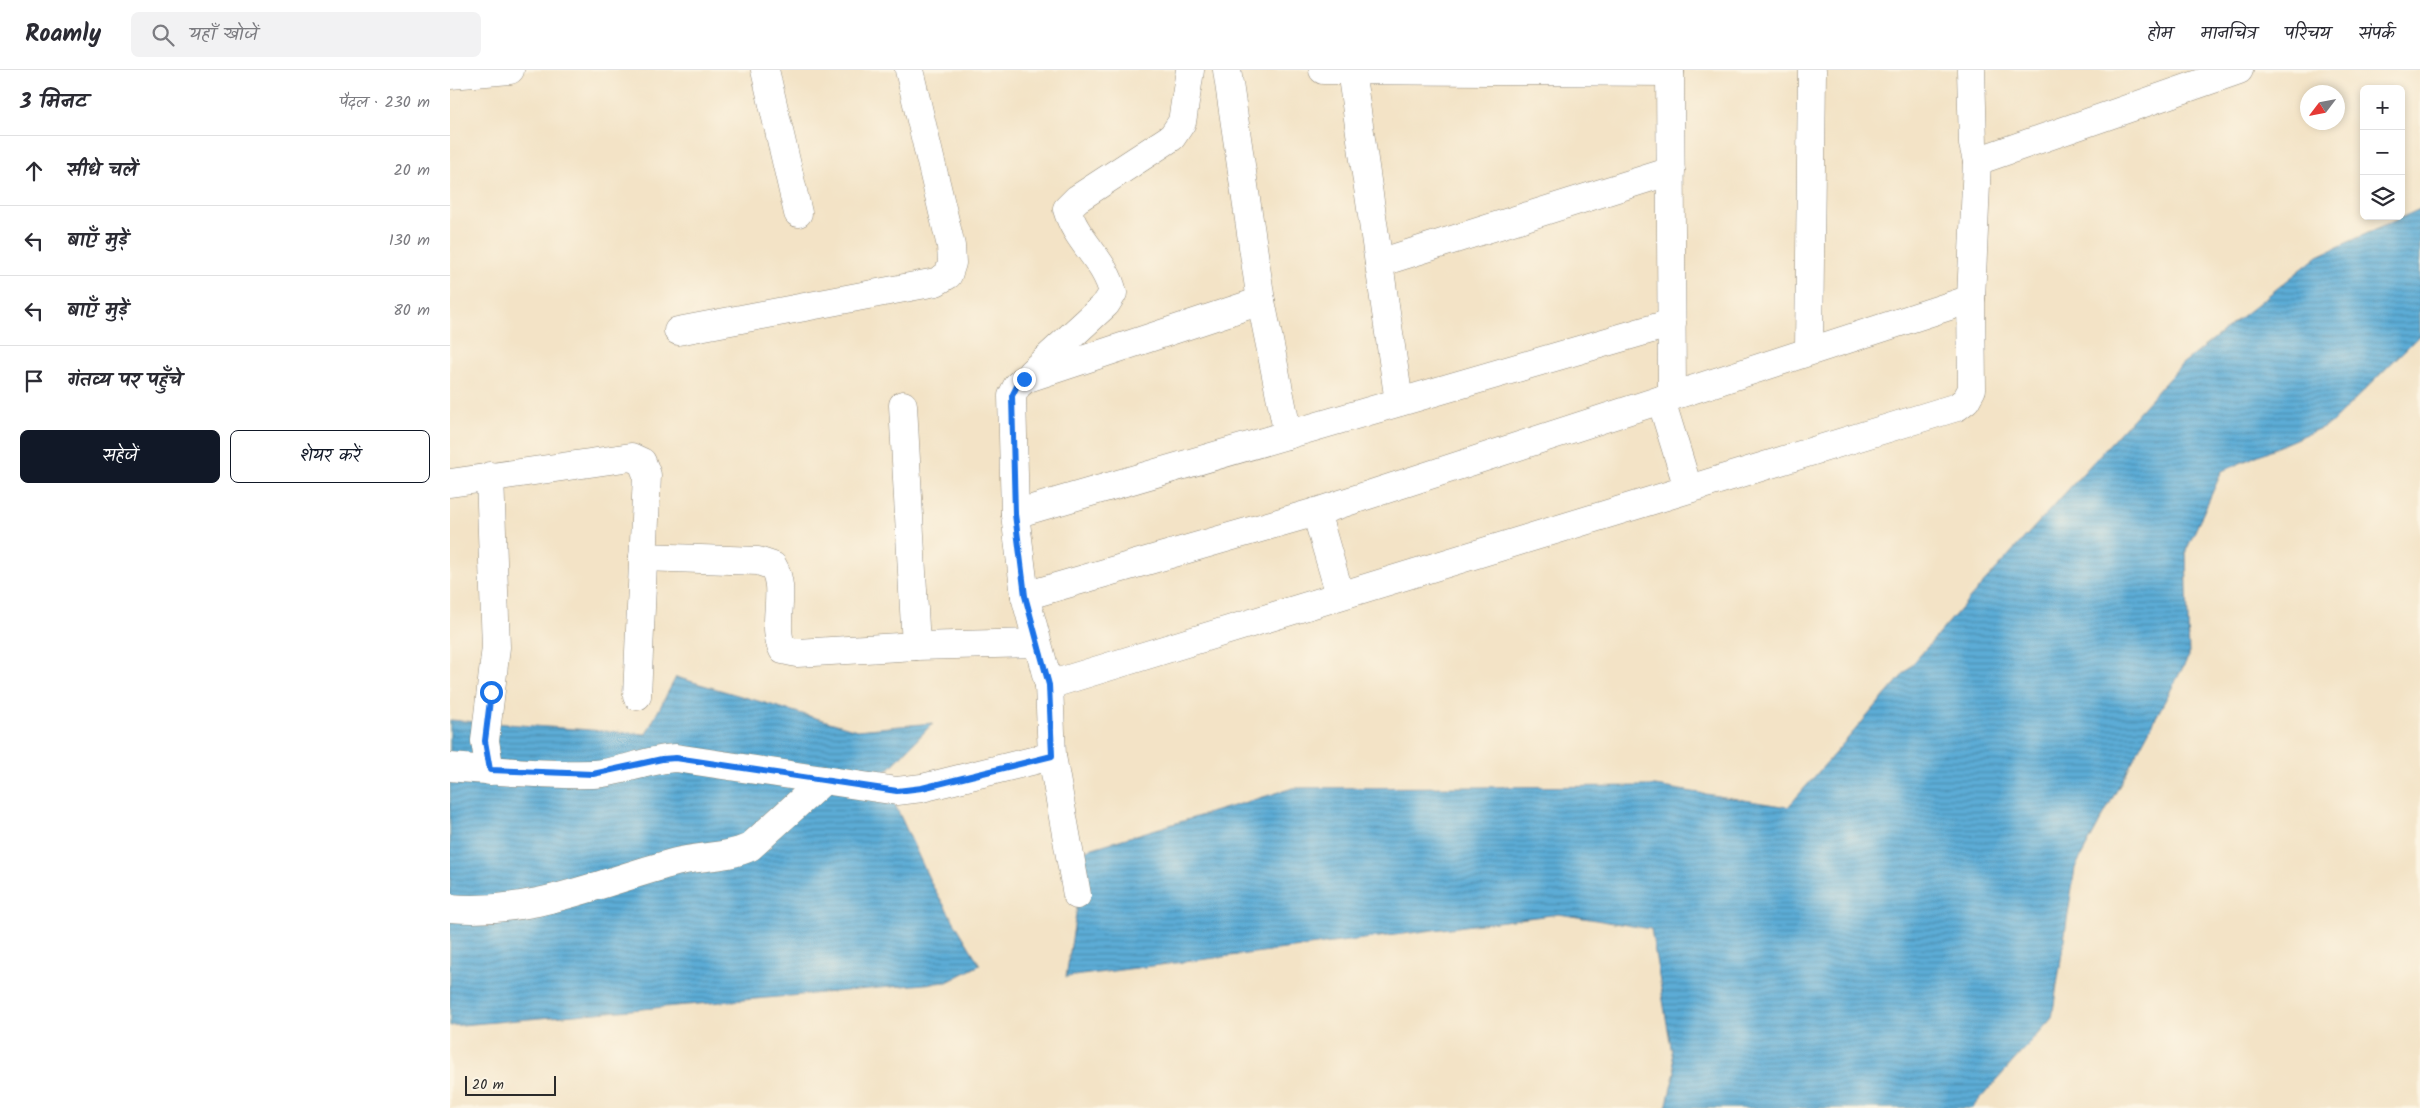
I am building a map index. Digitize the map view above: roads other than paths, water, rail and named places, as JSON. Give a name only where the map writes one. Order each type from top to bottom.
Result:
[{"type":"street","points":[[450,75],[506,70]]},
{"type":"street","points":[[765,70],[798,213]]},
{"type":"street","points":[[678,331],[936,282],[948,275],[952,263],[951,246],[909,70]]},
{"type":"street","points":[[1077,895],[1052,756],[1049,685],[1025,596],[1015,514],[1012,396],[1017,386],[1106,304],[1113,293],[1110,278],[1070,222],[1067,209],[1077,199],[1172,137],[1182,122],[1190,70]]},
{"type":"street","points":[[1227,70],[1261,301],[1288,435]]},
{"type":"street","points":[[1324,70],[1670,71],[1672,323],[1667,398],[1688,488]]},
{"type":"street","points":[[1351,70],[1400,402]]},
{"type":"street","points":[[1809,352],[1812,70]]},
{"type":"street","points":[[1049,685],[1340,594],[1957,407],[1966,400],[1972,389],[1971,299],[1977,161],[1973,144],[1971,70]]},
{"type":"street","points":[[1977,161],[2238,70]]},
{"type":"street","points":[[1379,263],[1671,171]]},
{"type":"street","points":[[1025,596],[1316,512],[1971,299]]},
{"type":"street","points":[[1024,379],[1261,301]]},
{"type":"street","points":[[1015,514],[1672,323]]},
{"type":"street","points":[[903,405],[916,646]]},
{"type":"street","points":[[450,483],[631,457],[642,462],[646,475],[637,696]]},
{"type":"street","points":[[490,476],[496,647],[485,741],[490,770]]},
{"type":"street","points":[[1316,512],[1340,594]]},
{"type":"street","points":[[642,557],[758,561],[773,566],[779,577],[778,640],[783,650],[797,653],[916,646],[1038,643]]},
{"type":"street","points":[[450,767],[593,774],[662,759],[676,758],[897,791],[911,790],[1052,756]]},
{"type":"street","points":[[450,908],[496,909],[527,906],[678,862],[740,852],[750,847],[824,780]]},
{"type":"water","points":[[2420,209],[2420,335],[2330,424],[2222,471],[2186,551],[2189,656],[2075,868],[2052,1018],[1972,1108],[1666,1108],[1675,1071],[1651,929],[1559,914],[1066,977],[1086,850],[1293,788],[1655,786],[1788,807],[1969,599],[2182,364],[2318,256],[2396,220],[2405,220],[2405,216]]},
{"type":"water","points":[[676,677],[857,730],[933,723],[882,776],[932,885],[980,965],[947,982],[450,1026],[450,720],[646,734]]}]
